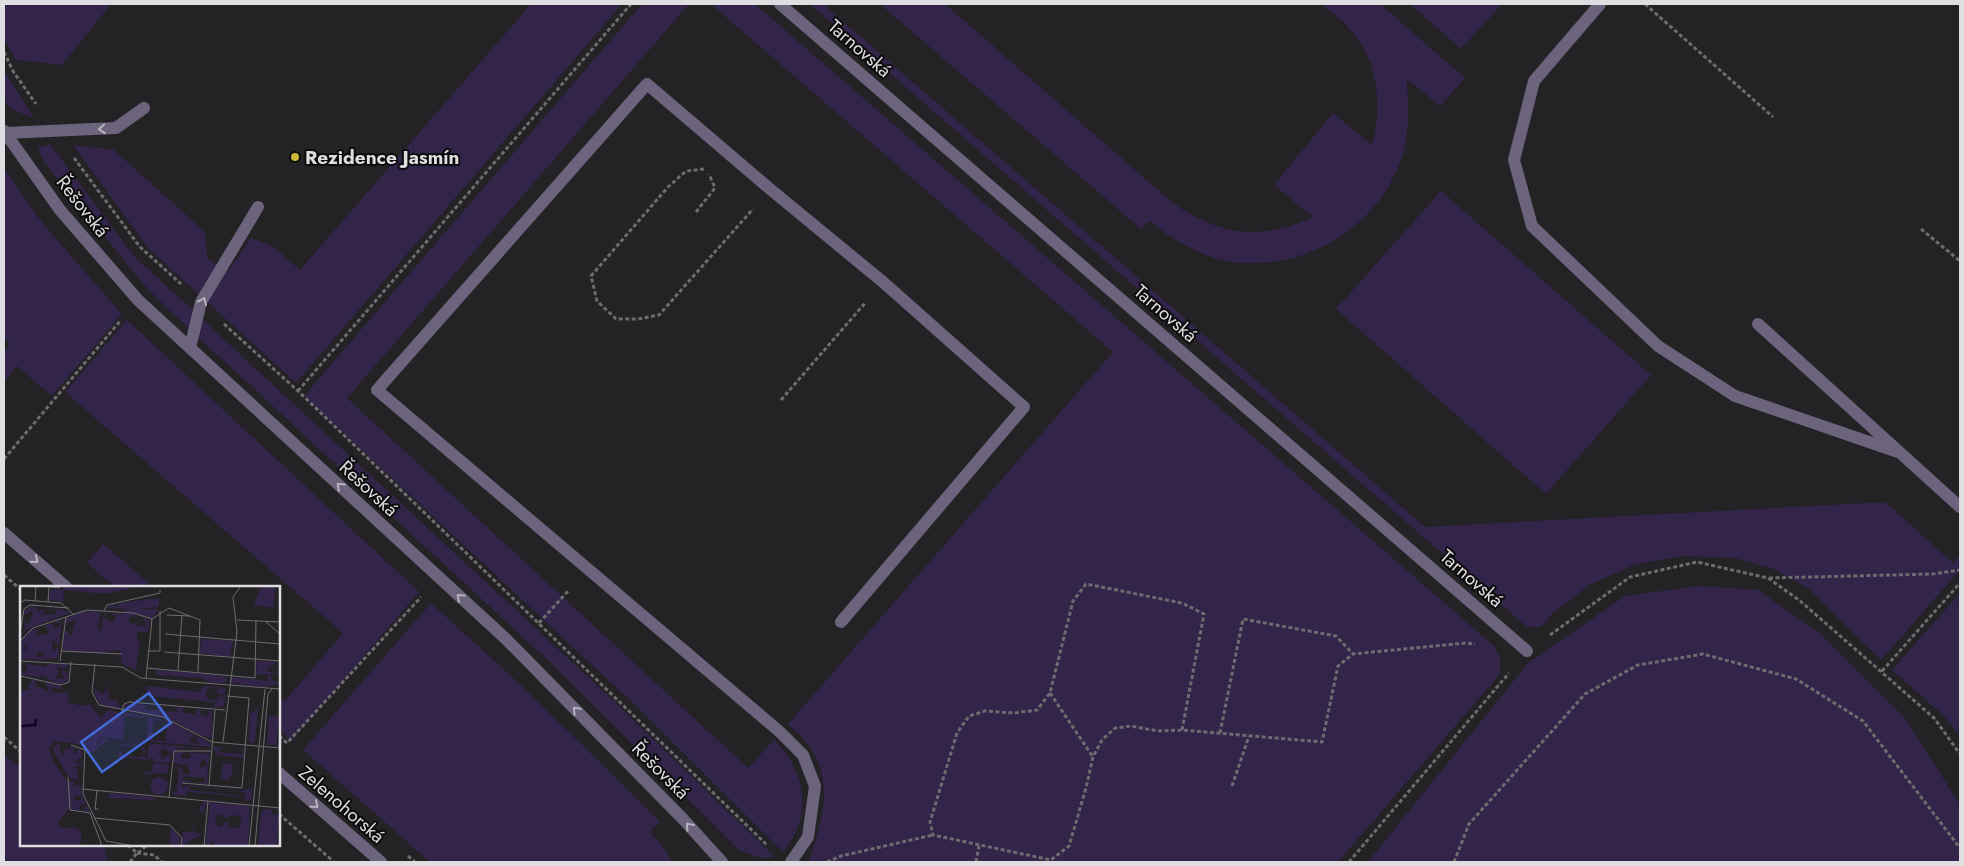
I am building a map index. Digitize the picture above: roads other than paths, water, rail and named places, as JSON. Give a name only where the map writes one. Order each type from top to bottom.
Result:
[{"type":"street","name":"Tarnovská","points":[[780,4],[1527,651]]},
{"type":"street","points":[[1600,4],[1534,81],[1514,160],[1532,226],[1658,346],[1735,396],[1898,452]]},
{"type":"street","points":[[791,862],[808,837],[814,786],[803,755],[780,732],[377,390],[647,84],[883,282],[1024,407],[841,622]]},
{"type":"street","points":[[5,132],[56,132],[116,128],[144,108]]},
{"type":"street","name":"Řešovská","points":[[5,132],[60,210],[138,300],[506,639],[683,819],[722,862]]},
{"type":"street","points":[[190,348],[201,302],[258,207]]},
{"type":"street","points":[[1758,324],[1960,508]]},
{"type":"street","points":[[4,533],[65,586]]},
{"type":"street","name":"Zelenohorská","points":[[280,774],[381,862]]},
{"type":"place","name":"Rezidence Jasmín","points":[[295,157]]}]
